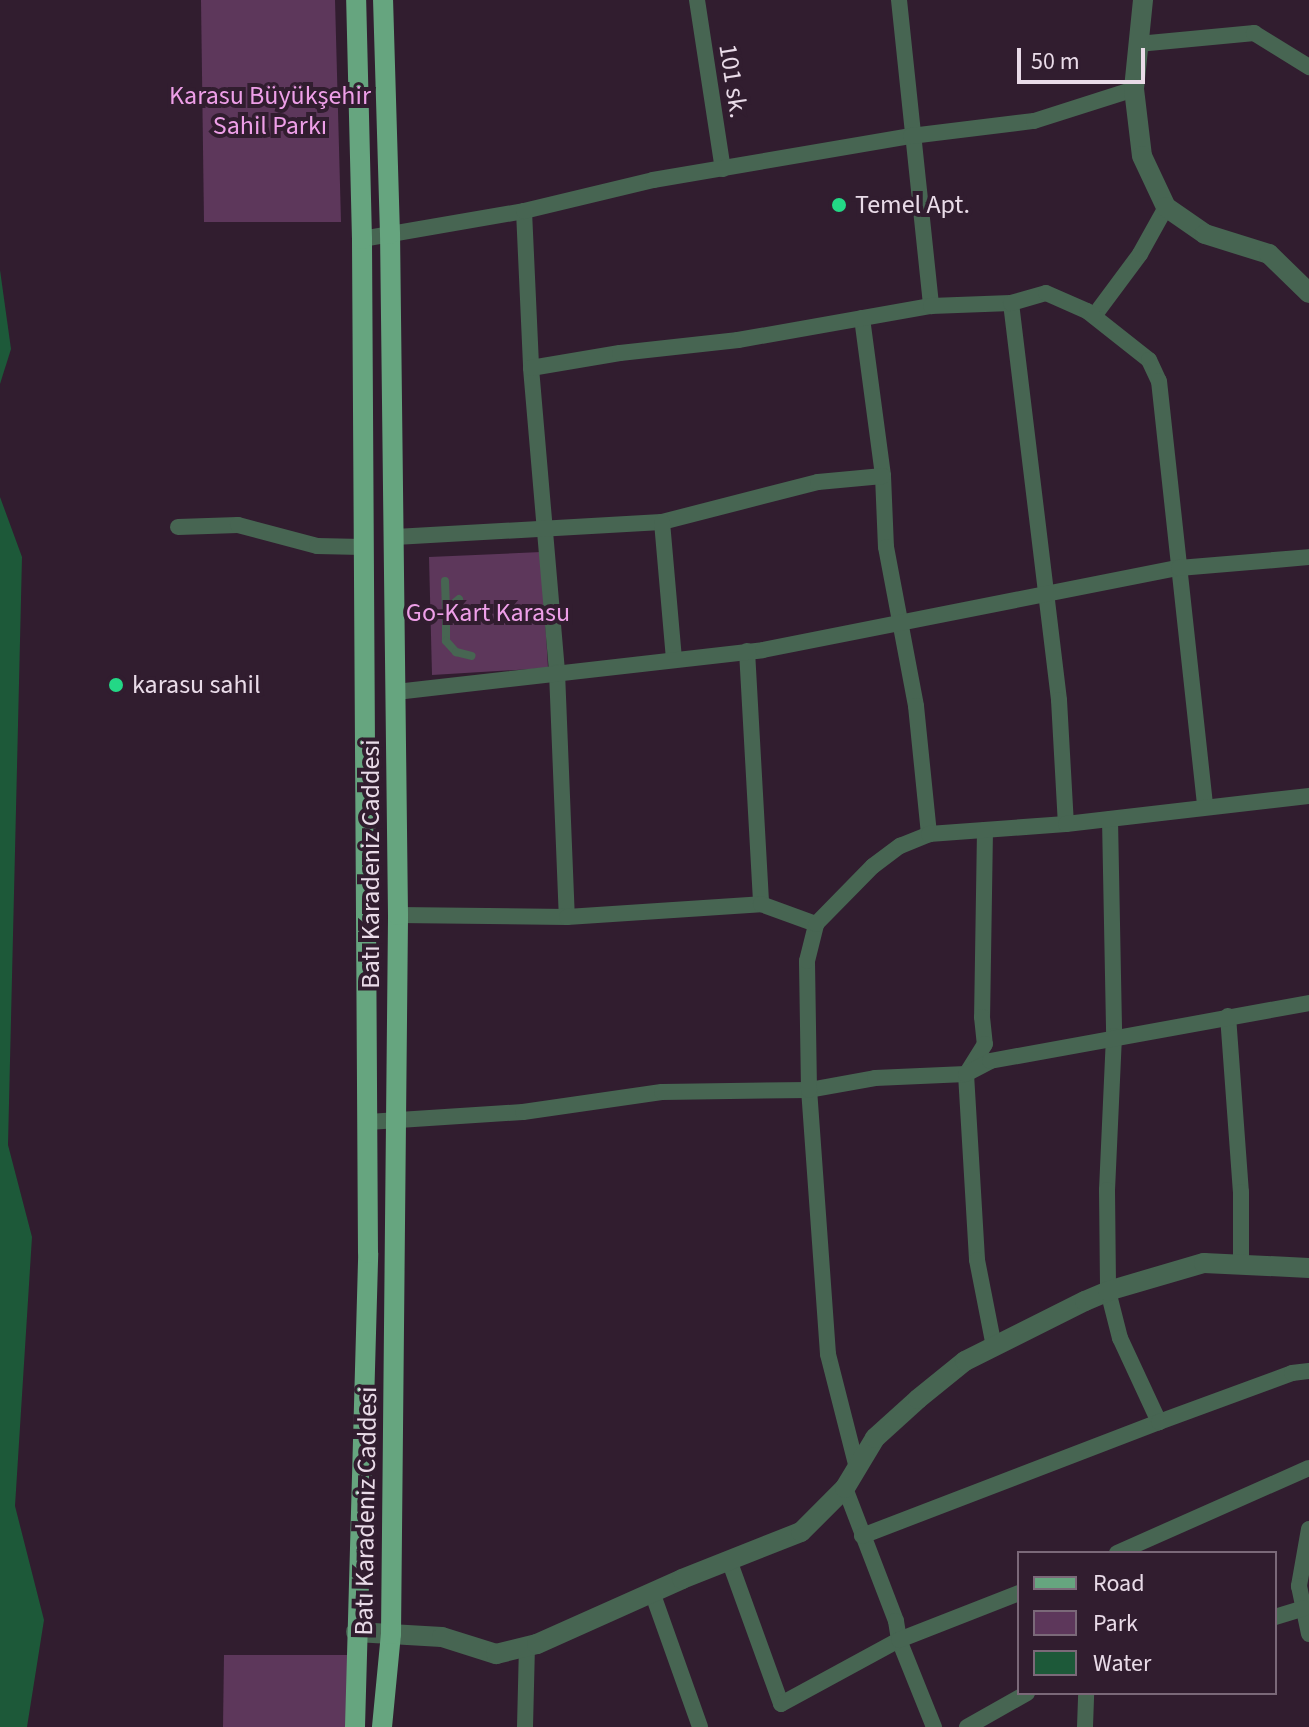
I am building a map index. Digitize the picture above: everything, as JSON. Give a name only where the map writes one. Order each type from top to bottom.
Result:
[{"type":"main road","name":"Batı Karadeniz Caddesi","points":[[355,1727],[368,1253],[362,239],[356,0]]},
{"type":"main road","name":"Batı Karadeniz Caddesi","points":[[382,1727],[391,1634],[398,915],[395,537],[383,0]]},
{"type":"street","name":"101 sk.","points":[[697,0],[723,169]]},
{"type":"street","points":[[899,0],[931,306]]},
{"type":"street","points":[[1143,0],[1134,89],[1142,156],[1166,207],[1205,234],[1269,254],[1309,293]]},
{"type":"street","points":[[1138,44],[1254,33],[1309,67]]},
{"type":"street","points":[[362,239],[524,211],[653,180],[911,136],[1034,121],[1134,89]]},
{"type":"street","points":[[1094,316],[1140,254],[1166,207]]},
{"type":"street","points":[[524,211],[531,368],[557,672],[567,917]]},
{"type":"street","points":[[531,368],[620,353],[738,340],[931,306],[1011,303],[1046,293],[1094,316],[1149,360],[1159,381],[1205,807]]},
{"type":"street","points":[[1011,303],[1059,700],[1066,824]]},
{"type":"street","points":[[862,318],[883,476],[886,547],[916,706],[929,834]]},
{"type":"street","points":[[395,537],[662,522],[818,482],[883,476]]},
{"type":"street","points":[[662,522],[674,658]]},
{"type":"street","points":[[178,527],[238,525],[317,546],[362,547]]},
{"type":"street","points":[[396,692],[747,651],[900,625],[1045,592],[1179,568],[1309,557]]},
{"type":"street","points":[[747,651],[761,904]]},
{"type":"street","points":[[857,1468],[828,1354],[809,1090],[807,961],[816,924],[873,866],[900,846],[929,834],[1066,824],[1309,796]]},
{"type":"street","points":[[1110,819],[1114,1036],[1107,1190],[1108,1291],[1120,1338],[1159,1422]]},
{"type":"street","points":[[985,830],[982,1017],[985,1044],[966,1074],[977,1260],[994,1347]]},
{"type":"street","points":[[398,915],[567,917],[761,904],[816,924]]},
{"type":"street","points":[[368,1122],[523,1112],[662,1092],[809,1090],[875,1078],[966,1074],[990,1061],[1114,1036],[1309,1003]]},
{"type":"street","points":[[1228,1016],[1241,1192],[1241,1264]]},
{"type":"street","points":[[356,1632],[442,1637],[496,1654],[527,1647],[801,1532],[845,1488],[875,1438],[965,1361],[1108,1291],[1204,1263],[1309,1268]]},
{"type":"street","points":[[862,1536],[1159,1422],[1292,1373],[1309,1371]]},
{"type":"street","points":[[1122,1551],[1309,1468]]},
{"type":"street","points":[[845,1488],[896,1621],[899,1640],[934,1727]]},
{"type":"street","points":[[1309,1529],[1299,1586],[1309,1634]]},
{"type":"street","points":[[729,1560],[781,1704],[899,1640],[1017,1594]]},
{"type":"street","points":[[652,1592],[700,1727]]},
{"type":"street","points":[[1277,1616],[1304,1608]]},
{"type":"street","points":[[525,1727],[527,1647]]},
{"type":"street","points":[[967,1727],[1023,1695]]},
{"type":"street","points":[[1085,1727],[1086,1695]]},
{"type":"lane","points":[[445,581],[446,641],[456,652],[472,656]]},
{"type":"lane","points":[[446,610],[459,599]]},
{"type":"green space","name":"Karasu Büyükşehir Sahil Parkı","points":[[201,0],[335,0],[341,222],[204,222]]},
{"type":"green space","name":"Go-Kart Karasu","points":[[541,552],[548,668],[432,675],[429,557]]},
{"type":"green space","points":[[224,1655],[358,1655],[357,1727],[223,1727]]},
{"type":"water","points":[[0,270],[11,349],[0,384]]},
{"type":"water","points":[[0,497],[22,557],[8,1145],[32,1237],[15,1506],[44,1620],[27,1727],[0,1727]]},
{"type":"place","name":"Temel Apt.","points":[[839,205]]},
{"type":"place","name":"karasu sahil","points":[[116,685]]}]
